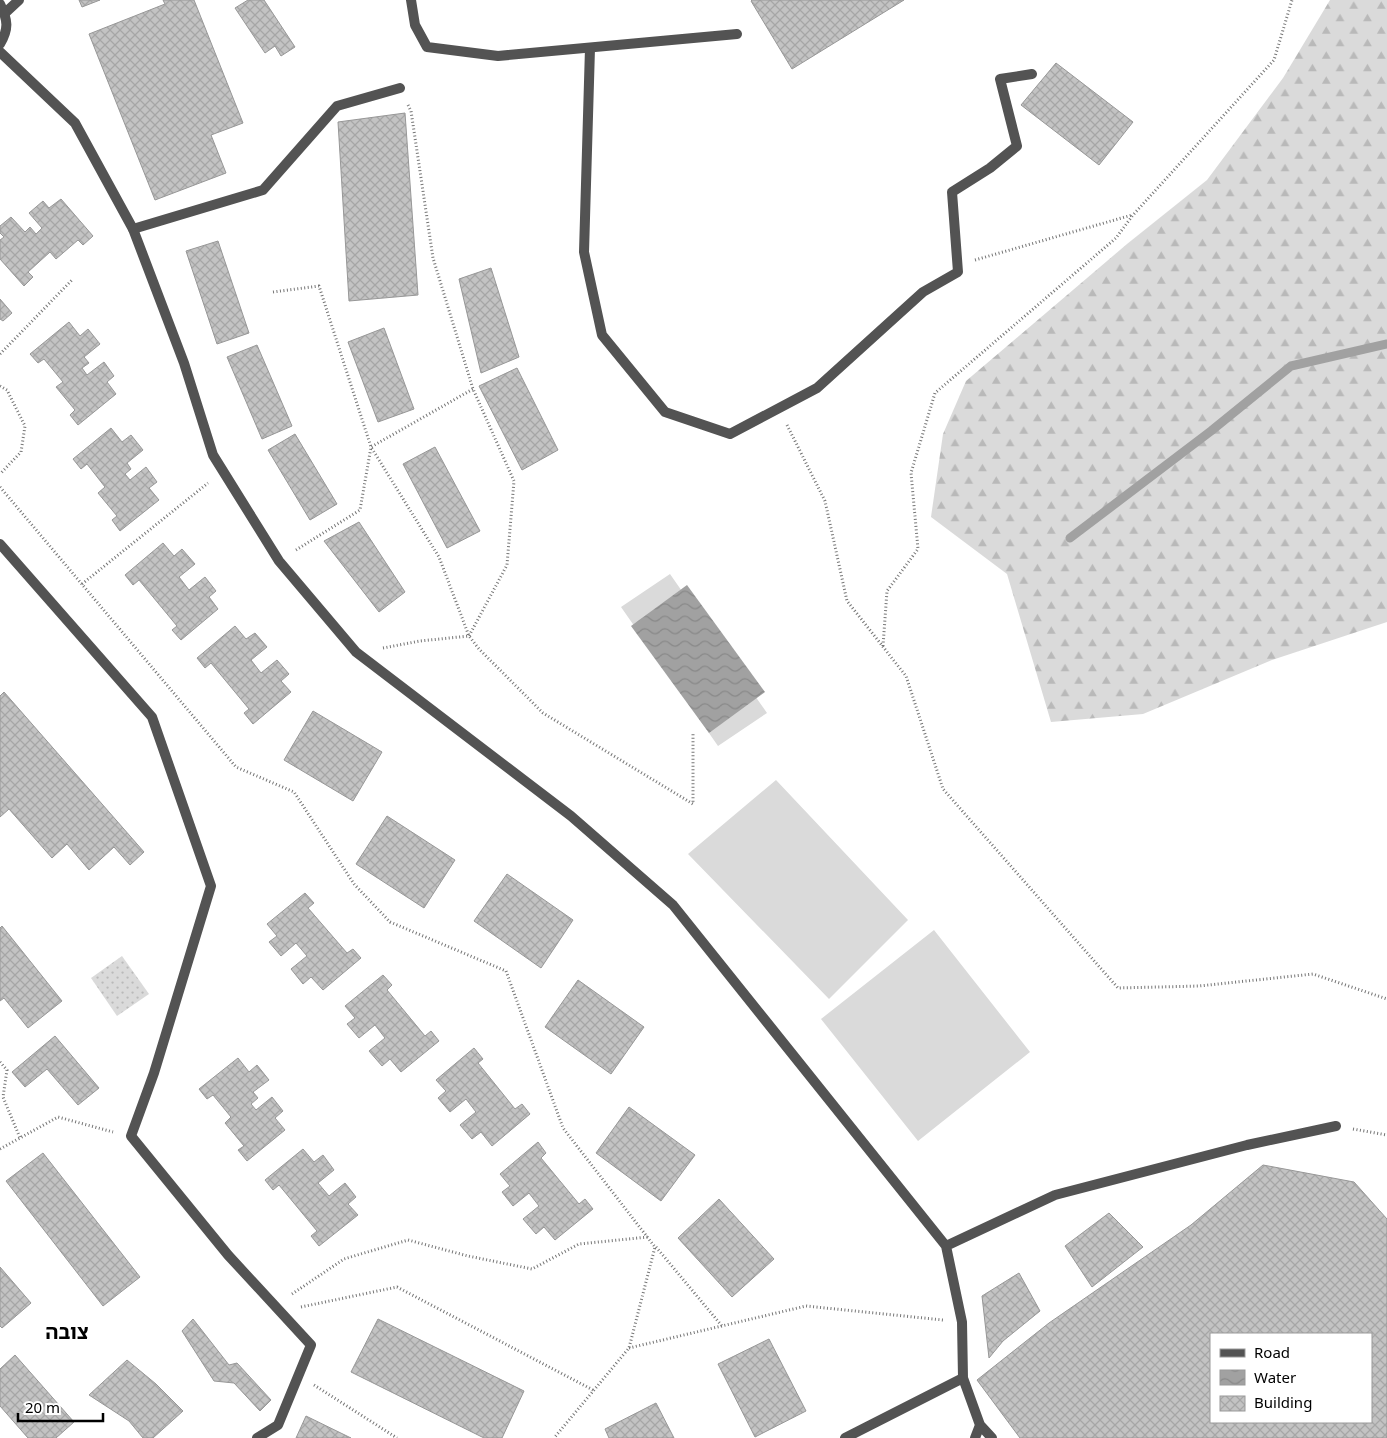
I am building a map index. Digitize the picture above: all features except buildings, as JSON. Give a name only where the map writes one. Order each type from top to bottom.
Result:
[{"type":"street","points":[[0,44],[6,33],[2,8],[19,0]]},
{"type":"street","points":[[412,0],[415,25],[427,47],[498,56],[737,34]]},
{"type":"street","points":[[590,48],[584,252],[602,335],[665,412],[730,434],[817,388],[923,292],[958,272],[952,192],[990,168],[1017,146],[1000,80],[1032,74]]},
{"type":"street","points":[[0,52],[75,123],[133,230],[184,363],[213,455],[280,560],[356,652],[571,816],[673,905],[946,1246],[962,1322],[963,1378],[980,1425],[992,1438]]},
{"type":"street","points":[[133,230],[263,190],[337,106],[400,88]]},
{"type":"street","points":[[0,544],[152,717],[211,886],[154,1073],[131,1136],[228,1255],[311,1345],[278,1425],[257,1438]]},
{"type":"street","points":[[946,1246],[1055,1195],[1247,1145],[1336,1126]]},
{"type":"street","points":[[845,1438],[963,1378]]},
{"type":"street","points":[[975,1438],[980,1425]]},
{"type":"path","points":[[883,646],[888,591],[918,549],[911,473],[935,393],[1116,238],[1133,215],[1274,60],[1292,0]]},
{"type":"path","points":[[400,88],[411,111],[432,258],[473,389],[514,481],[507,565],[469,636]]},
{"type":"path","points":[[958,272],[973,261],[1133,215]]},
{"type":"path","points":[[0,354],[72,280]]},
{"type":"path","points":[[274,292],[319,286],[371,447],[439,557],[469,636],[479,649],[543,713],[693,804],[693,732]]},
{"type":"path","points":[[0,386],[7,390],[25,426],[21,452],[0,474]]},
{"type":"path","points":[[371,447],[473,389]]},
{"type":"path","points":[[778,408],[825,501],[847,601],[906,676],[943,789],[1118,988],[1199,986],[1313,974],[1387,999]]},
{"type":"path","points":[[280,560],[360,510],[371,447]]},
{"type":"path","points":[[82,584],[224,470]]},
{"type":"path","points":[[0,487],[236,767],[294,792],[354,884],[390,922],[506,971],[563,1128],[655,1247],[722,1326]]},
{"type":"path","points":[[356,652],[420,641],[469,636]]},
{"type":"path","points":[[0,1062],[7,1070],[3,1097],[20,1138]]},
{"type":"path","points":[[0,1148],[58,1117],[131,1136]]},
{"type":"path","points":[[1336,1126],[1387,1135]]},
{"type":"path","points":[[280,1312],[293,1292],[344,1259],[408,1240],[468,1256],[532,1269],[579,1244],[648,1237]]},
{"type":"path","points":[[554,1438],[629,1348],[655,1247]]},
{"type":"path","points":[[280,1312],[397,1287],[594,1390]]},
{"type":"path","points":[[629,1348],[806,1306],[962,1322]]},
{"type":"path","points":[[299,1375],[397,1438]]},
{"type":"green space","points":[[1330,0],[1387,0],[1387,622],[1272,660],[1143,714],[1051,722],[1007,574],[931,517],[943,434],[966,381],[1127,244],[1207,180],[1283,78]]},
{"type":"green space","points":[[670,574],[767,713],[718,746],[621,607]]},
{"type":"green space","points":[[776,780],[908,920],[829,999],[688,854]]},
{"type":"green space","points":[[934,930],[1030,1052],[918,1141],[821,1019]]},
{"type":"green space","points":[[122,956],[149,994],[117,1016],[91,978]]},
{"type":"water","points":[[687,585],[765,692],[709,733],[631,626]]},
{"type":"waterway","points":[[1070,538],[1211,431],[1291,366],[1387,344]]},
{"type":"district","name":"צובה","points":[[67,1331]]}]
